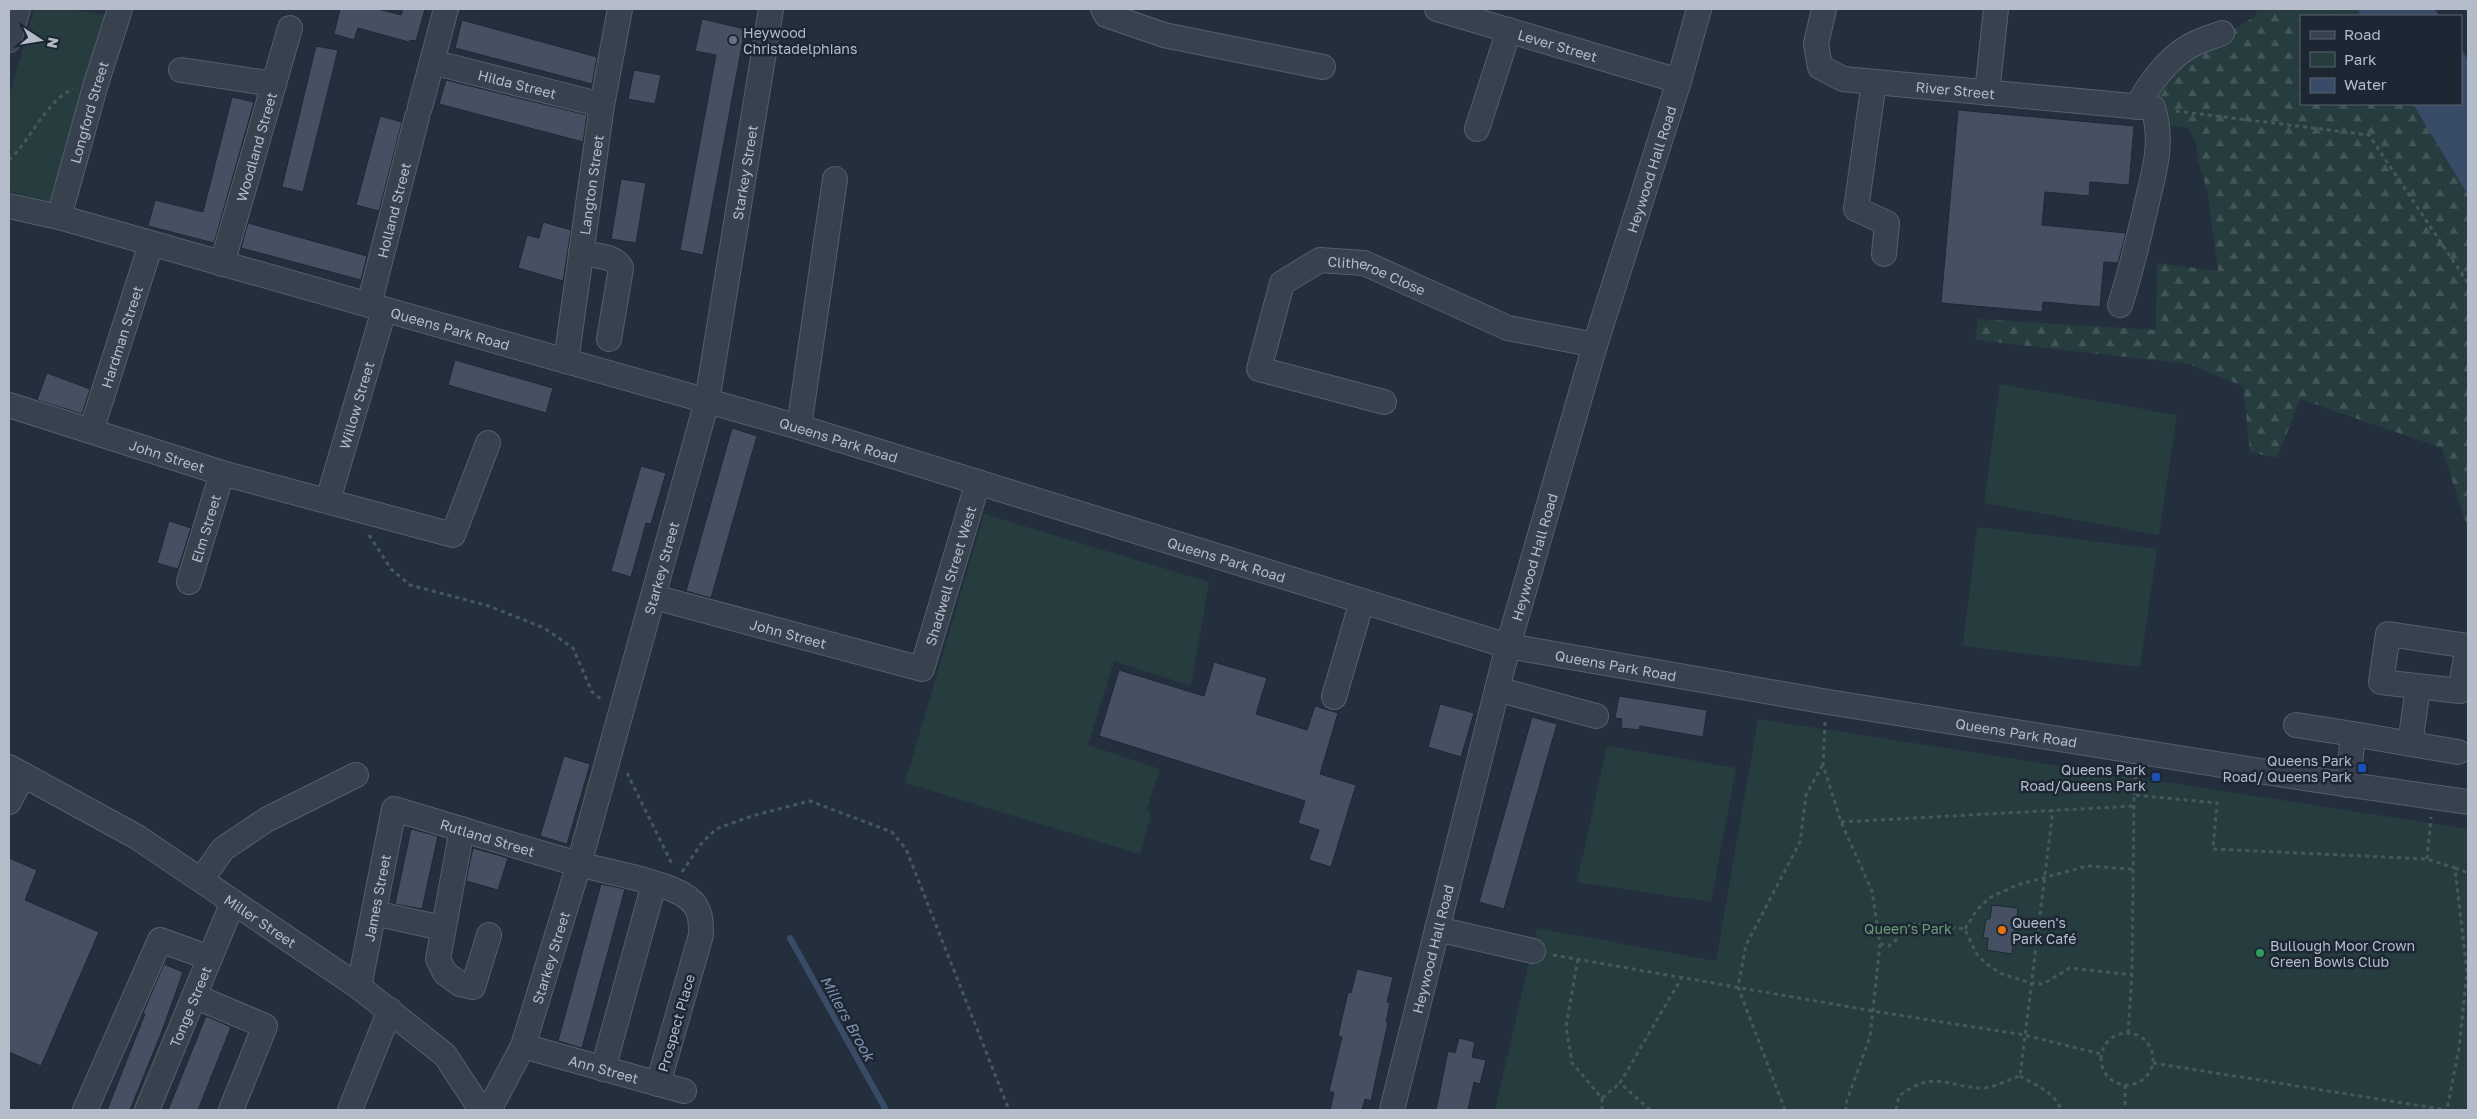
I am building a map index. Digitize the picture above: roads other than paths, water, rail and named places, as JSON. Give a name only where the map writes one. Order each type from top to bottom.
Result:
[{"type":"street","points":[[9,40],[18,9]]},
{"type":"street","name":"Longford Street","points":[[59,217],[95,87],[120,9]]},
{"type":"street","name":"Holland Street","points":[[376,308],[419,112],[446,9]]},
{"type":"street","name":"Langton Street","points":[[566,361],[602,105],[620,9]]},
{"type":"street","points":[[1103,9],[1106,15],[1164,35],[1323,67]]},
{"type":"street","name":"Lever Street","points":[[1437,9],[1679,82]]},
{"type":"street","name":"Heywood Hall Road","points":[[1392,1110],[1508,646],[1596,345],[1679,82],[1699,9]]},
{"type":"street","name":"River Street","points":[[1824,9],[1816,44],[1820,67],[1843,79],[2145,108]]},
{"type":"street","points":[[1987,93],[1996,9]]},
{"type":"street","name":"Starkey Street","points":[[489,1110],[523,1046],[579,864],[707,401],[765,10]]},
{"type":"street","name":"Woodland Street","points":[[222,264],[290,28]]},
{"type":"street","points":[[1477,129],[1509,30]]},
{"type":"street","points":[[2120,305],[2135,258],[2159,153],[2158,124],[2145,108],[2145,90],[2189,46],[2222,33]]},
{"type":"street","name":"Hilda Street","points":[[432,62],[602,105]]},
{"type":"street","points":[[181,70],[274,84]]},
{"type":"street","points":[[1874,82],[1856,209],[1887,223],[1884,254]]},
{"type":"street","points":[[799,427],[835,179]]},
{"type":"street","name":"Queens Park Road","points":[[9,206],[59,217],[799,427],[1508,646],[1828,702],[2348,785],[2468,802]]},
{"type":"street","name":"Hardman Street","points":[[91,431],[151,244]]},
{"type":"street","points":[[581,253],[614,259],[619,262],[621,268],[609,339]]},
{"type":"street","name":"Clitheroe Close","points":[[1384,402],[1260,368],[1282,282],[1320,260],[1364,263],[1508,328],[1596,345]]},
{"type":"street","name":"Willow Street","points":[[328,500],[376,308]]},
{"type":"street","name":"John Street","points":[[9,405],[222,473],[453,535],[488,443]]},
{"type":"street","name":"Elm Street","points":[[189,582],[222,473]]},
{"type":"street","name":"Shadwell Street West","points":[[922,669],[978,482]]},
{"type":"street","name":"John Street","points":[[654,597],[922,669]]},
{"type":"street","points":[[1334,697],[1362,601]]},
{"type":"street","points":[[2388,634],[2468,646],[2460,691],[2418,688],[2381,682],[2388,634]]},
{"type":"street","points":[[2410,744],[2418,688]]},
{"type":"street","points":[[1498,689],[1596,716]]},
{"type":"street","points":[[2296,725],[2458,752]]},
{"type":"street","points":[[2348,785],[2353,734]]},
{"type":"street","points":[[9,802],[16,771]]},
{"type":"street","name":"Miller Street","points":[[16,771],[137,837],[359,987],[445,1055],[481,1110]]},
{"type":"street","points":[[200,880],[223,848],[266,820],[356,775]]},
{"type":"street","name":"Rutland Street","points":[[394,809],[579,864],[668,884]]},
{"type":"street","name":"James Street","points":[[359,987],[394,809]]},
{"type":"street","points":[[462,829],[442,928],[438,959],[441,968],[460,984],[470,988],[473,987],[488,935]]},
{"type":"street","points":[[603,1068],[668,884]]},
{"type":"street","name":"Prospect Place","points":[[658,1084],[701,935],[701,916],[697,907],[688,897],[668,884]]},
{"type":"street","name":"Tonge Street","points":[[147,1110],[233,902]]},
{"type":"street","points":[[374,913],[442,928]]},
{"type":"street","points":[[1437,929],[1533,951]]},
{"type":"street","points":[[84,1110],[160,940],[210,958]]},
{"type":"street","points":[[194,996],[265,1026],[231,1110]]},
{"type":"street","points":[[350,1110],[390,1010]]},
{"type":"street","name":"Ann Street","points":[[523,1046],[684,1091]]},
{"type":"water","points":[[2357,9],[2435,9],[2438,15],[2360,15]]},
{"type":"water","points":[[2462,51],[2468,60],[2468,195],[2414,105],[2462,105]]},
{"type":"waterway","name":"Millers Brook","points":[[790,938],[886,1110]]},
{"type":"place","name":"Heywood Christadelphians","points":[[733,40]]},
{"type":"place","name":"Queens Park Road/ Queens Park","points":[[2362,768]]},
{"type":"place","name":"Queens Park Road/Queens Park","points":[[2156,777]]},
{"type":"place","name":"Queen's Park Café","points":[[2002,930]]},
{"type":"place","name":"Bullough Moor Crown Green Bowls Club","points":[[2260,953]]},
{"type":"park label","name":"Queen's Park","points":[[1908,928]]}]
